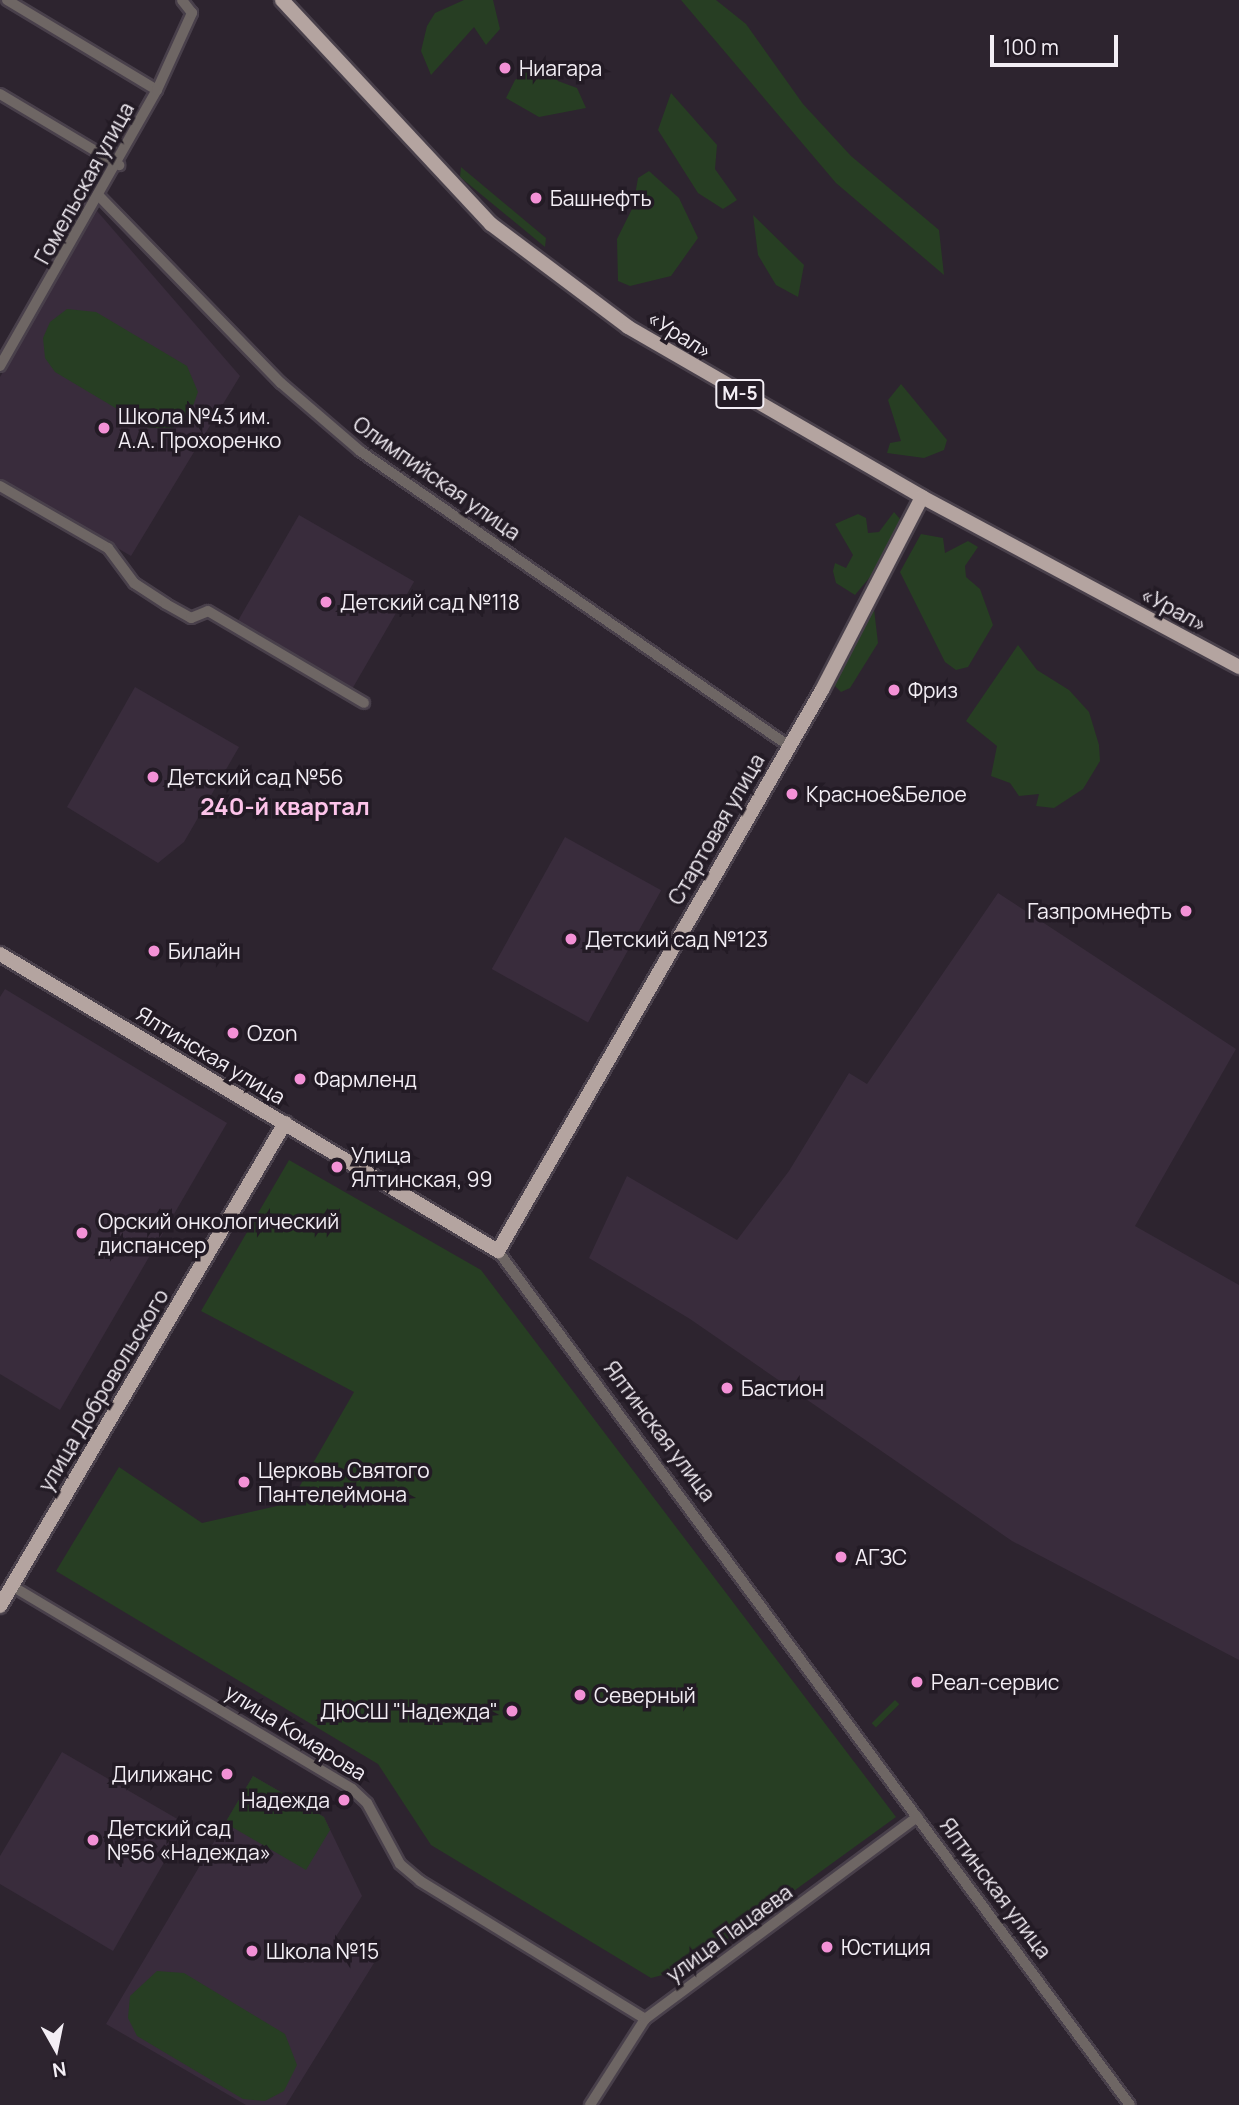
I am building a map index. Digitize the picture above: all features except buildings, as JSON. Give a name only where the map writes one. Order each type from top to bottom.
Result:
[{"type":"main road","name":"«Урал»","points":[[282,0],[425,158],[491,224],[564,282],[702,373],[922,497],[1239,667]]},
{"type":"main road","name":"Стартовая улица","points":[[498,1251],[789,746],[922,497]]},
{"type":"main road","name":"Ялтинская улица","points":[[0,954],[498,1251]]},
{"type":"main road","name":"улица Добровольского","points":[[0,1606],[6,1583],[285,1123]]},
{"type":"street","points":[[7,0],[157,90]]},
{"type":"street","name":"Гомельская улица","points":[[0,366],[119,165],[157,90],[191,13],[182,0]]},
{"type":"street","points":[[0,94],[119,165]]},
{"type":"street","name":"Олимпийская улица","points":[[100,197],[281,383],[360,451],[789,746]]},
{"type":"street","points":[[0,486],[108,548],[134,583],[166,604],[191,618],[208,611],[363,703]]},
{"type":"street","name":"Ялтинская улица","points":[[498,1251],[1130,2105]]},
{"type":"street","name":"улица Комарова","points":[[6,1583],[352,1789],[367,1803],[400,1864],[420,1881],[645,2019]]},
{"type":"street","name":"улица Пацаева","points":[[590,2105],[645,2019],[917,1817]]},
{"type":"shaded area","name":"Школа №43 им. А.А. Прохоренко","points":[[97,211],[240,376],[131,556],[0,479],[0,377]]},
{"type":"shaded area","name":"Детский сад №118","points":[[299,515],[414,582],[352,690],[236,623]]},
{"type":"shaded area","name":"Детский сад №56","points":[[135,687],[239,747],[184,842],[158,863],[67,807]]},
{"type":"shaded area","name":"Детский сад №123","points":[[565,837],[661,890],[588,1022],[492,969]]},
{"type":"shaded area","points":[[998,893],[1236,1049],[1135,1226],[1239,1285],[1239,1660],[1012,1541],[690,1319],[589,1258],[627,1176],[737,1240],[789,1171],[849,1073],[867,1084]]},
{"type":"shaded area","name":"Орский онкологический диспансер","points":[[5,989],[227,1123],[60,1410],[0,1374],[0,997]]},
{"type":"shaded area","name":"Детский сад №56 «Надежда»","points":[[62,1752],[186,1824],[113,1951],[0,1884],[0,1856]]},
{"type":"shaded area","name":"Школа №15","points":[[253,1776],[324,1817],[362,1896],[335,1938],[374,1963],[286,2105],[246,2105],[106,2024]]},
{"type":"green space","points":[[464,0],[493,0],[500,29],[486,45],[474,27],[431,75],[421,51],[427,26],[435,13]]},
{"type":"green space","points":[[681,0],[716,0],[746,24],[803,104],[851,156],[939,230],[944,275],[836,183]]},
{"type":"green space","points":[[532,68],[551,69],[558,81],[577,88],[586,108],[539,117],[506,98],[515,80]]},
{"type":"green space","points":[[671,93],[717,145],[715,169],[737,200],[723,209],[698,193],[658,130]]},
{"type":"green space","points":[[461,167],[546,238],[545,247],[460,177]]},
{"type":"green space","points":[[649,171],[679,198],[698,238],[671,276],[630,286],[618,281],[617,239],[633,207],[638,178]]},
{"type":"green space","points":[[753,215],[804,265],[798,297],[776,285],[758,255]]},
{"type":"green space","points":[[67,309],[96,312],[187,366],[198,392],[189,417],[172,428],[149,428],[55,372],[45,358],[43,338],[50,322]]},
{"type":"green space","points":[[901,384],[947,440],[944,450],[924,458],[887,453],[890,443],[901,441],[888,400]]},
{"type":"green space","points":[[894,512],[900,519],[879,566],[855,595],[836,583],[833,571],[835,563],[846,568],[853,555],[835,524],[858,514],[866,518],[868,533],[879,532]]},
{"type":"green space","points":[[921,534],[943,538],[945,553],[968,541],[978,547],[965,566],[966,577],[980,589],[993,625],[968,667],[956,670],[945,662],[900,572]]},
{"type":"green space","points":[[874,609],[878,643],[850,688],[841,692],[833,684]]},
{"type":"green space","points":[[1018,645],[1037,670],[1069,690],[1089,712],[1099,745],[1100,761],[1083,789],[1054,808],[1036,806],[1039,794],[1019,796],[1010,783],[991,776],[997,746],[966,721]]},
{"type":"green space","points":[[289,1160],[481,1270],[896,1817],[686,1969],[651,1978],[431,1845],[378,1764],[56,1571],[119,1467],[202,1523],[290,1503],[354,1392],[201,1311]]},
{"type":"green space","points":[[895,1700],[899,1704],[876,1728],[872,1723]]},
{"type":"green space","points":[[253,1776],[324,1817],[330,1830],[306,1870],[225,1823]]},
{"type":"green space","points":[[157,1971],[184,1973],[285,2034],[297,2065],[284,2091],[265,2101],[243,2099],[137,2036],[128,2018],[130,1996]]},
{"type":"place","name":"Ниагара","points":[[505,68]]},
{"type":"place","name":"Башнефть","points":[[536,198]]},
{"type":"place","name":"Школа №43 им. А.А. Прохоренко","points":[[104,428]]},
{"type":"place","name":"Детский сад №118","points":[[326,602]]},
{"type":"place","name":"Фриз","points":[[894,690]]},
{"type":"place","name":"Детский сад №56","points":[[153,777]]},
{"type":"place","name":"Красное&Белое","points":[[792,794]]},
{"type":"place","name":"Газпромнефть","points":[[1186,911]]},
{"type":"place","name":"Детский сад №123","points":[[571,939]]},
{"type":"place","name":"Билайн","points":[[154,951]]},
{"type":"place","name":"Ozon","points":[[233,1033]]},
{"type":"place","name":"Фармленд","points":[[300,1079]]},
{"type":"place","name":"Улица Ялтинская, 99","points":[[337,1167]]},
{"type":"place","name":"Орский онкологический диспансер","points":[[82,1233]]},
{"type":"place","name":"Бастион","points":[[727,1388]]},
{"type":"place","name":"Церковь Святого Пантелеймона","points":[[244,1482]]},
{"type":"place","name":"АГЗС","points":[[841,1557]]},
{"type":"place","name":"Реал-сервис","points":[[917,1682]]},
{"type":"place","name":"Северный","points":[[580,1695]]},
{"type":"place","name":"ДЮСШ \"Надежда\"","points":[[512,1711]]},
{"type":"place","name":"Дилижанс","points":[[227,1774]]},
{"type":"place","name":"Надежда","points":[[344,1800]]},
{"type":"place","name":"Детский сад №56 «Надежда»","points":[[93,1840]]},
{"type":"place","name":"Юстиция","points":[[827,1947]]},
{"type":"place","name":"Школа №15","points":[[252,1951]]},
{"type":"district","name":"240-й квартал","points":[[285,806]]}]
